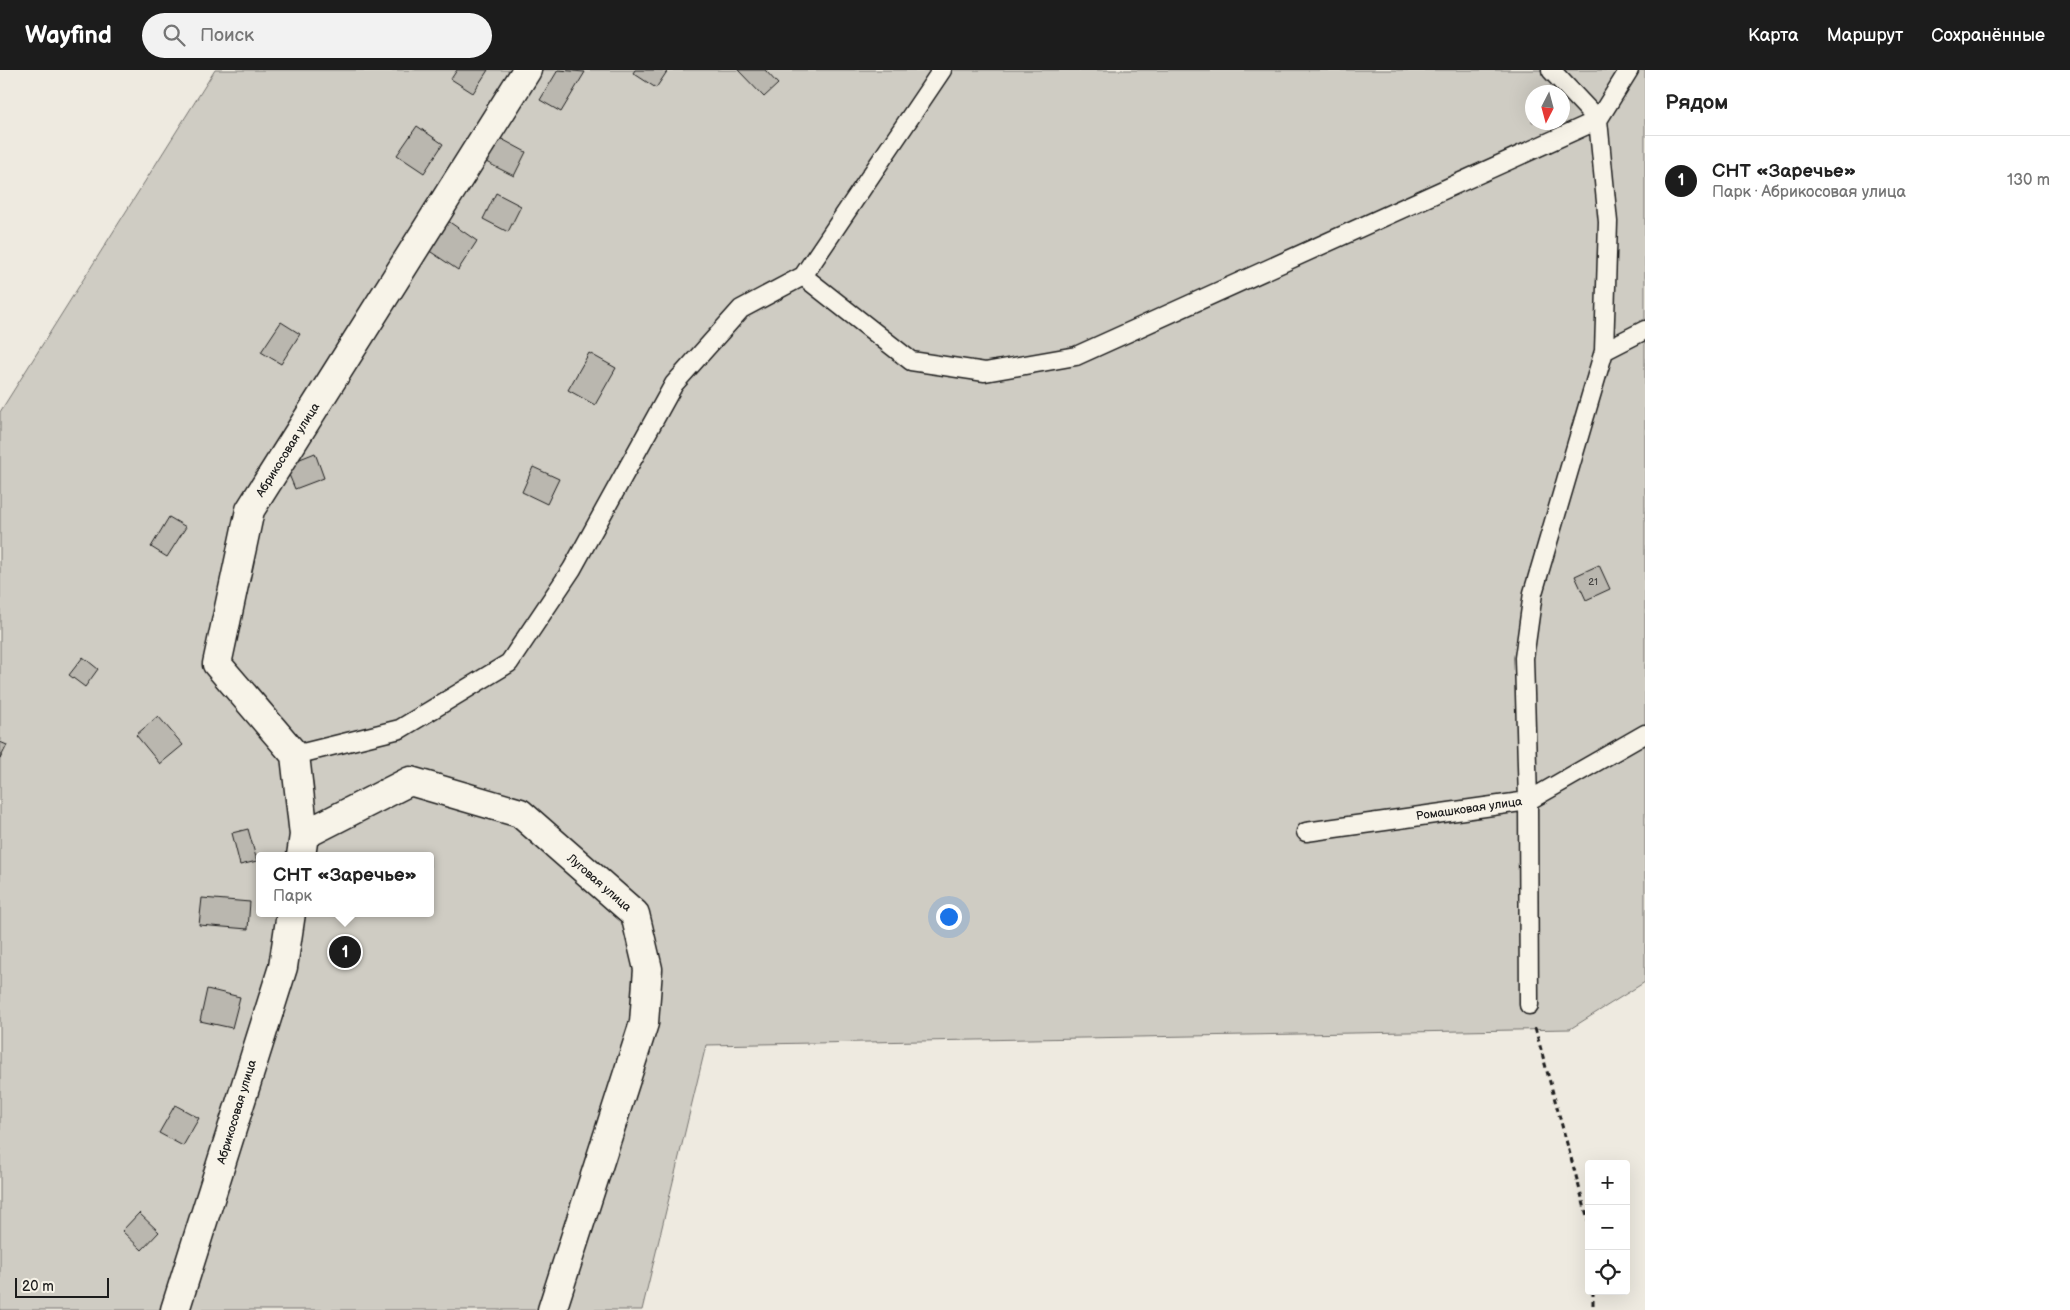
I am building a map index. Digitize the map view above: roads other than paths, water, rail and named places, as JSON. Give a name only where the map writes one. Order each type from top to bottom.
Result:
[{"type":"street","name":"Абрикосовая улица","points":[[295,755],[217,664],[250,510],[527,70]]},
{"type":"street","points":[[295,755],[302,845]]},
{"type":"street","name":"Луговая улица","points":[[302,845],[410,781],[520,813],[635,914],[648,969],[644,1023],[552,1310]]},
{"type":"street","name":"Абрикосовая улица","points":[[175,1310],[282,966],[290,917]]},
{"type":"lane","points":[[295,755],[400,729],[510,663],[572,569],[674,384],[741,309],[803,276],[942,70]]},
{"type":"lane","points":[[1529,1005],[1528,801],[1524,658],[1533,593],[1604,351],[1608,222],[1598,120],[1551,70]]},
{"type":"lane","points":[[803,276],[911,361],[985,372],[1076,356],[1598,120],[1629,70]]},
{"type":"lane","points":[[1604,351],[1645,330]]},
{"type":"lane","name":"Ромашковая улица","points":[[1306,832],[1528,801],[1645,734]]},
{"type":"place","name":"СНТ «Заречье»","points":[[345,952]]}]
